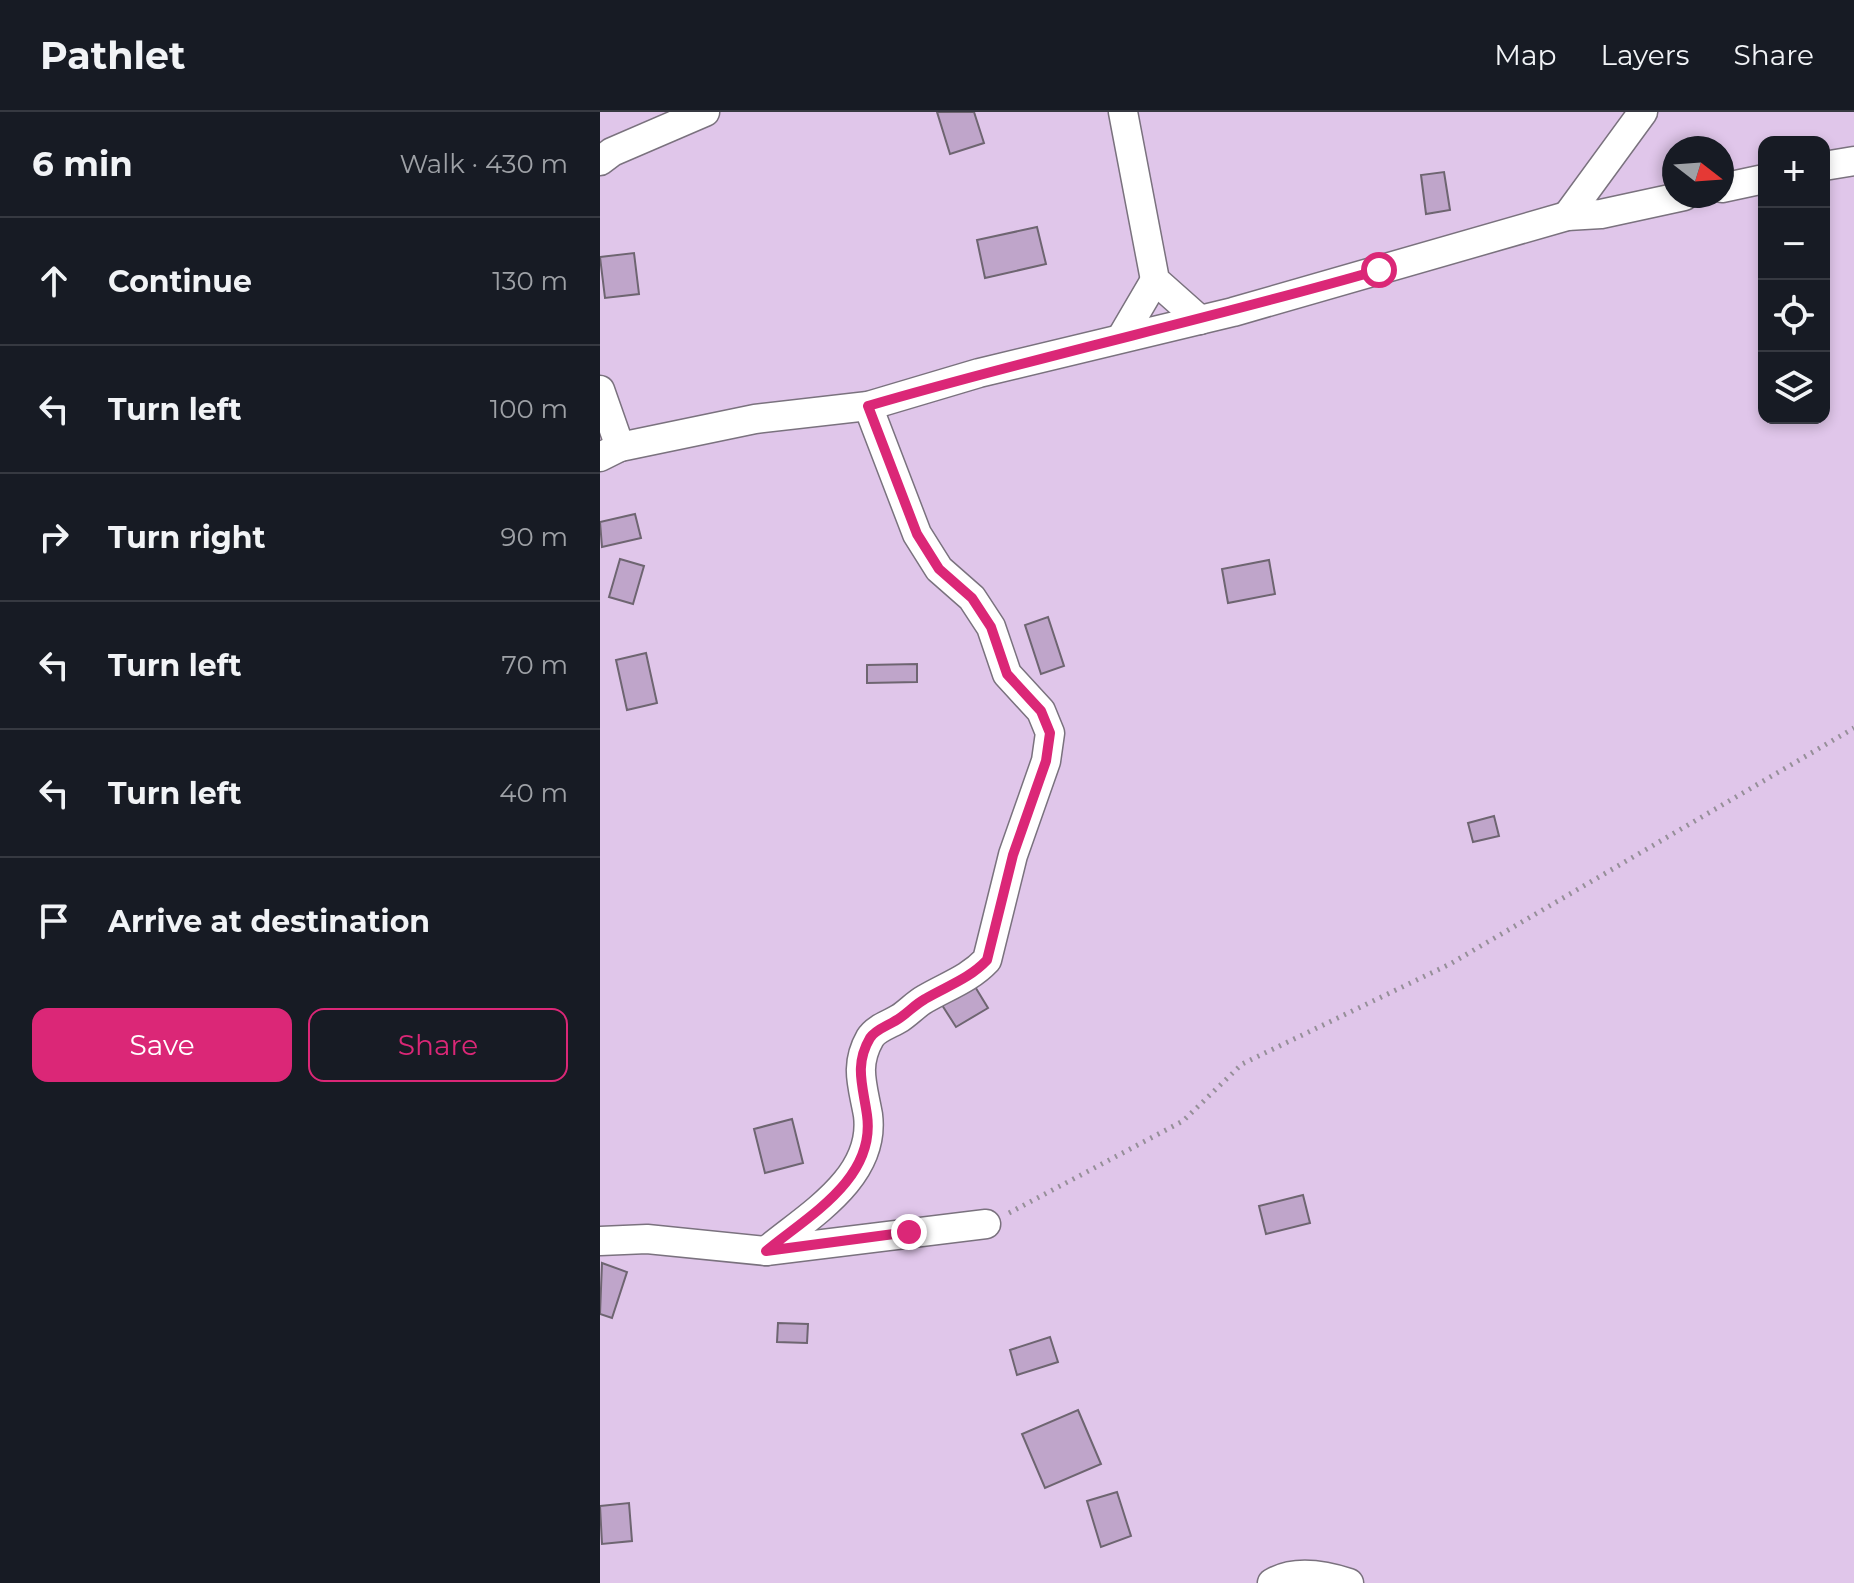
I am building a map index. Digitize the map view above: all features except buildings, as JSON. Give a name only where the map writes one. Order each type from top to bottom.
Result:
[{"type":"street","points":[[600,161],[612,152],[705,112]]},
{"type":"street","points":[[1123,112],[1155,280],[1200,320]]},
{"type":"street","points":[[1567,216],[1643,112]]},
{"type":"street","points":[[1830,165],[1854,161]]},
{"type":"street","points":[[1734,185],[1758,180]]},
{"type":"street","points":[[600,390],[610,452],[755,419],[868,406],[1200,320],[1567,216],[1601,214],[1662,201]]},
{"type":"street","points":[[1121,338],[1155,280]]},
{"type":"street","points":[[766,1251],[838,1193],[857,1167],[867,1145],[868,1117],[861,1087],[860,1058],[873,1034],[923,1000],[975,973],[987,960],[1013,855],[1046,761],[1050,733],[1041,711],[1007,674],[991,627],[972,598],[939,569],[917,534],[868,406]]},
{"type":"street","points":[[600,1241],[647,1239],[766,1251],[986,1224]]},
{"type":"street","points":[[1272,1583],[1280,1578],[1320,1573],[1349,1583]]},
{"type":"path","points":[[986,1224],[1183,1121],[1242,1064],[1450,964],[1854,728]]},
{"type":"shaded area","points":[[600,112],[1854,112],[1854,1583],[600,1583]]},
{"type":"route","points":[[909,1232],[766,1251],[838,1193],[857,1167],[867,1145],[868,1117],[861,1087],[860,1058],[873,1034],[923,1000],[975,973],[987,960],[1013,855],[1046,761],[1050,733],[1041,711],[1007,674],[991,627],[972,598],[939,569],[917,534],[868,406],[979,373],[1233,312],[1379,270]]}]
